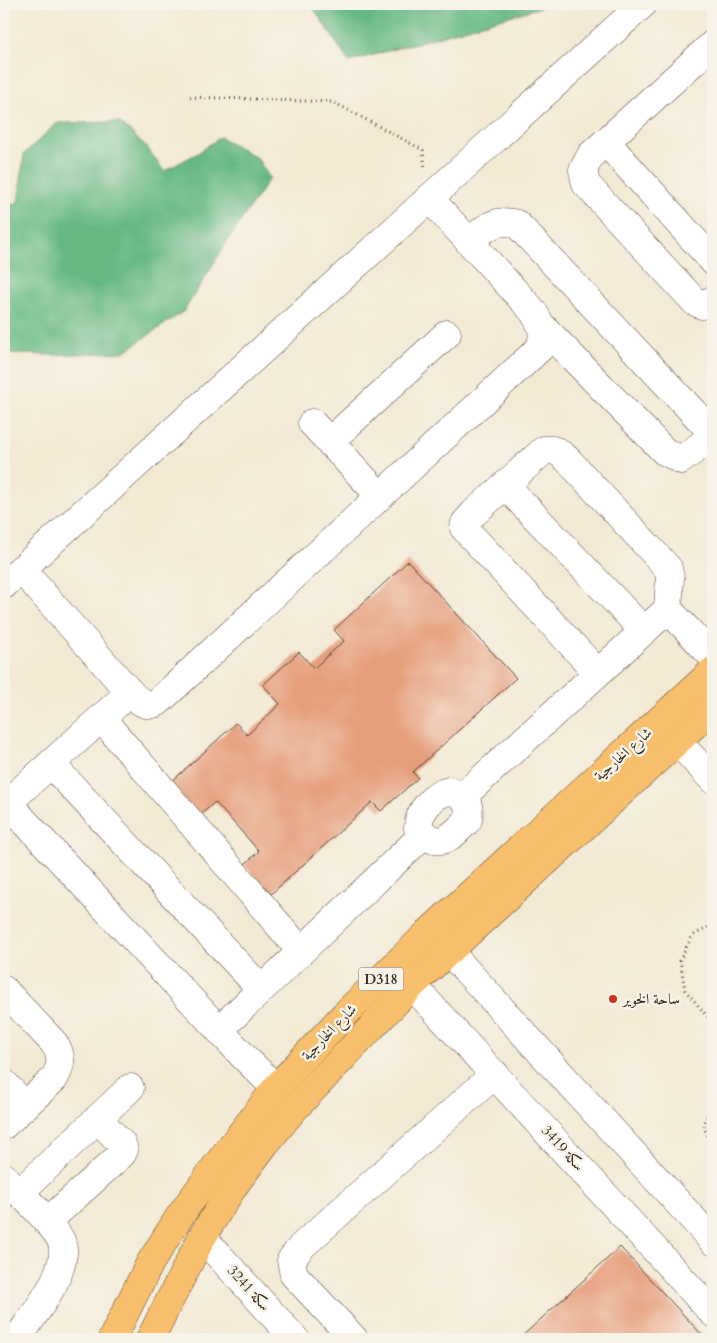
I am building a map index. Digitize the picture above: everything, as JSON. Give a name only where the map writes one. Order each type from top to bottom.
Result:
[{"type":"main road","name":"شارع الخارجية","points":[[112,1339],[150,1263],[181,1214],[276,1088],[345,1014],[430,931],[713,671]]},
{"type":"main road","points":[[545,825],[566,818],[586,808],[652,750],[664,744],[677,741],[681,728],[688,716],[713,691]]},
{"type":"main road","name":"شارع الخارجية","points":[[150,1339],[202,1237],[233,1188],[265,1144],[296,1107],[412,985],[713,708]]},
{"type":"main road","points":[[150,1263],[170,1246],[187,1238],[202,1237],[202,1212],[207,1188],[216,1166]]},
{"type":"street","points":[[542,326],[543,340],[540,348],[158,702],[151,705],[144,704],[12,577],[643,4]]},
{"type":"street","points":[[713,44],[591,155],[583,170],[586,184],[695,302],[702,306],[713,300]]},
{"type":"street","points":[[606,142],[713,260]]},
{"type":"street","points":[[429,198],[469,242],[532,311],[542,326],[664,451],[681,460],[706,442],[710,430],[517,224],[506,221],[488,225],[469,242]]},
{"type":"street","points":[[380,496],[321,432],[447,334]]},
{"type":"street","points":[[219,1030],[423,834],[418,828],[418,820],[423,810],[429,804],[441,793],[449,791],[463,796],[598,673],[668,609],[670,578],[668,568],[559,452],[551,448],[544,450],[474,513],[465,523],[464,528],[598,673]]},
{"type":"street","points":[[505,485],[644,631]]},
{"type":"street","points":[[668,609],[713,657]]},
{"type":"street","points":[[130,692],[15,796],[12,801],[14,810],[219,1030],[276,1088]]},
{"type":"street","points":[[101,718],[301,951]]},
{"type":"street","points":[[677,741],[713,780]]},
{"type":"street","points":[[51,764],[261,989]]},
{"type":"street","points":[[430,931],[713,1240]]},
{"type":"street","name":"سكة 3419","points":[[412,985],[713,1312]]},
{"type":"street","points":[[4,990],[53,1042],[59,1050],[61,1058],[59,1070],[54,1079],[4,1125]]},
{"type":"street","points":[[354,1339],[294,1275],[291,1260],[302,1246],[495,1074]]},
{"type":"street","points":[[4,1083],[25,1106]]},
{"type":"street","points":[[17,1339],[59,1275],[63,1256],[62,1243],[47,1222],[12,1185],[98,1119],[130,1088]]},
{"type":"street","points":[[47,1222],[122,1154],[124,1150],[122,1144],[98,1119]]},
{"type":"street","name":"سكة 3241","points":[[202,1237],[295,1339]]},
{"type":"path","points":[[190,97],[334,102],[423,150],[429,198]]},
{"type":"path","points":[[713,927],[709,926],[692,936],[680,960],[685,990],[713,1023]]},
{"type":"path","points":[[713,1108],[704,1122],[704,1128],[713,1144]]},
{"type":"green space","points":[[312,4],[552,4],[349,62]]},
{"type":"green space","points":[[119,122],[146,146],[164,171],[198,153],[220,137],[257,158],[270,178],[184,311],[124,352],[53,355],[11,354],[4,347],[4,208],[18,202],[24,154],[57,123]]},
{"type":"building","points":[[408,561],[516,678],[413,772],[418,778],[381,811],[372,802],[271,894],[244,865],[259,851],[215,802],[198,817],[169,784],[236,723],[247,735],[280,704],[263,685],[299,652],[314,668],[344,641],[334,630]]},
{"type":"building","points":[[620,1247],[706,1339],[519,1339]]},
{"type":"place","name":"ساحة الخوير","points":[[613,999]]}]
